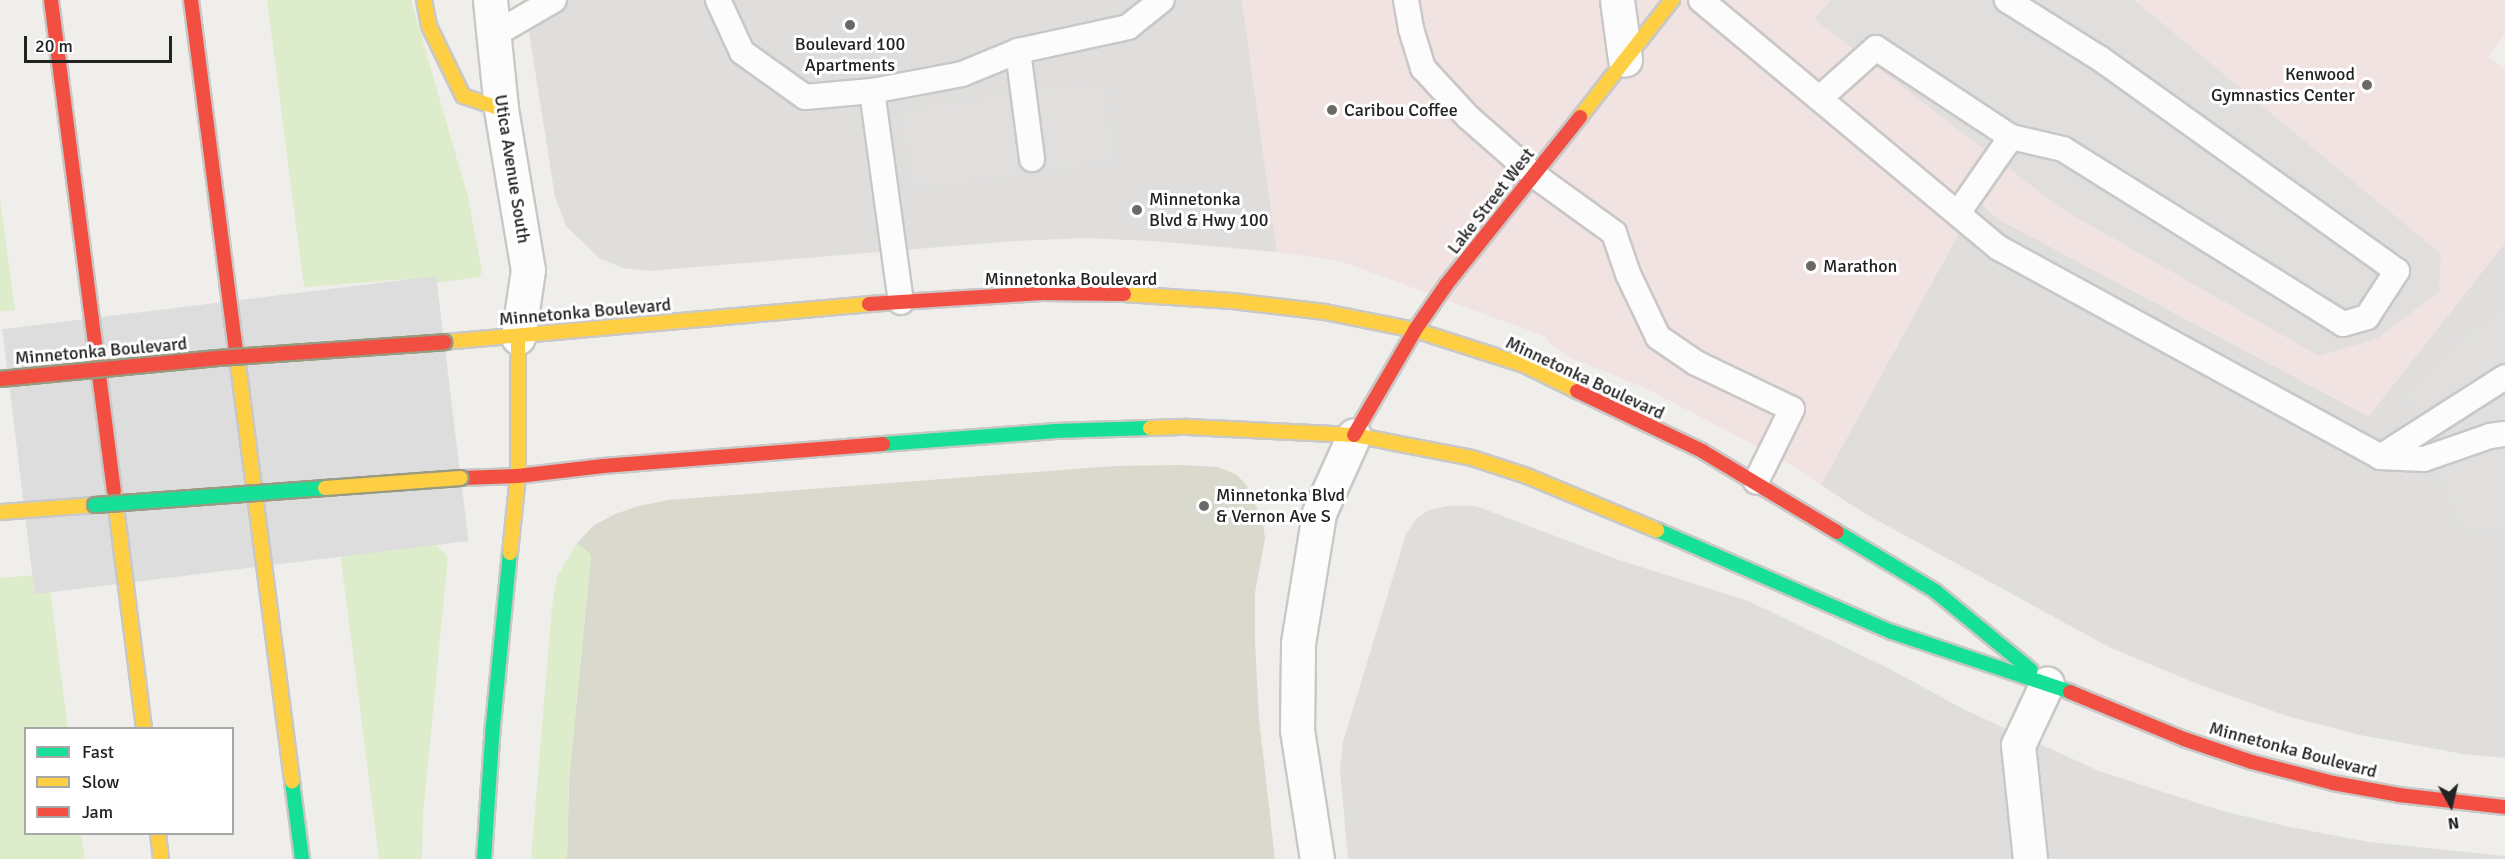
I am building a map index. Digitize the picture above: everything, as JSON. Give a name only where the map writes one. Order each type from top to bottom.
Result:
[{"type":"main road","points":[[51,0],[144,727]]},
{"type":"main road","points":[[191,0],[302,859]]},
{"type":"main road","points":[[424,0],[429,26],[463,96],[501,109]]},
{"type":"main road","name":"Lake Street West","points":[[1354,435],[1415,330],[1446,285],[1672,0]]},
{"type":"main road","name":"Minnetonka Boulevard","points":[[0,379],[207,359],[518,337],[901,302],[1042,293],[1128,294],[1232,301],[1313,311],[1415,330],[1524,365],[1702,451],[1935,591],[2047,683]]},
{"type":"main road","points":[[484,859],[493,725],[518,476],[518,337]]},
{"type":"main road","name":"Minnetonka Boulevard","points":[[0,512],[462,478],[518,476],[603,466],[1053,431],[1188,427],[1354,435],[1472,458],[1527,476],[1713,553],[1892,632],[2047,683],[2162,730],[2252,762],[2333,783],[2399,795],[2505,807]]},
{"type":"main road","points":[[158,835],[161,859]]},
{"type":"street","name":"Utica Avenue South","points":[[490,0],[501,109],[528,270],[518,337]]},
{"type":"street","points":[[1617,0],[1625,59]]},
{"type":"street","points":[[1317,859],[1297,730],[1298,643],[1319,513],[1354,435]]},
{"type":"street","points":[[2030,859],[2018,745],[2047,683]]},
{"type":"lane","points":[[495,34],[554,0]]},
{"type":"lane","points":[[718,0],[742,52],[805,97],[872,91],[962,74],[1018,51],[1128,27],[1162,0]]},
{"type":"lane","points":[[1406,0],[1411,28],[1423,68],[1468,117],[1534,176],[1614,233],[1628,274],[1658,336],[1696,363],[1792,409],[1756,482]]},
{"type":"lane","points":[[1701,0],[1999,248],[2380,457],[2424,459],[2490,436],[2505,434]]},
{"type":"lane","points":[[1820,98],[1876,48],[2012,137],[2063,149],[2343,324],[2367,317],[2397,271],[2099,58],[2007,0]]},
{"type":"lane","points":[[1018,51],[1032,159]]},
{"type":"lane","points":[[872,91],[901,302]]},
{"type":"lane","points":[[1958,213],[2012,137]]},
{"type":"lane","points":[[2380,457],[2505,377]]},
{"type":"shaded area","points":[[524,0],[1242,0],[1277,252],[1152,241],[1086,238],[1013,241],[648,271],[623,268],[599,258],[566,226],[555,197]]},
{"type":"shaded area","points":[[1242,0],[2505,0],[2505,34],[2488,56],[2505,70],[2505,243],[2369,416],[1998,219],[1977,200],[1821,485],[1785,461],[1647,389],[1569,357],[1552,346],[1544,336],[1340,261],[1277,252]]},
{"type":"shaded area","points":[[1831,0],[2134,0],[2441,254],[2439,292],[2378,338],[2319,356],[2062,209],[1814,19]]},
{"type":"shaded area","points":[[1103,82],[1114,161],[913,189],[902,110]]},
{"type":"shaded area","points":[[1977,200],[1998,219],[2368,416],[2505,243],[2505,758],[2463,754],[2360,735],[2287,716],[2200,685],[2109,647],[1864,513],[1821,485]]},
{"type":"shaded area","points":[[2505,306],[2505,426],[2502,427],[2505,459],[2505,528],[2462,532],[2409,394],[2455,348]]},
{"type":"shaded area","points":[[1114,466],[1218,467],[1237,475],[1247,486],[1262,519],[1265,538],[1255,593],[1255,641],[1259,719],[1275,859],[567,859],[569,780],[591,555],[577,543],[593,526],[615,514],[668,500]]},
{"type":"shaded area","points":[[1448,506],[1476,506],[1616,559],[1748,601],[1888,668],[1965,710],[2099,771],[2219,810],[2285,826],[2369,842],[2505,856],[2505,859],[1348,859],[1340,770],[1343,742],[1406,534],[1416,519],[1429,510]]},
{"type":"green space","points":[[267,0],[411,0],[468,197],[482,272],[479,277],[436,283],[435,277],[304,287]]},
{"type":"green space","points":[[0,199],[15,310],[0,311]]},
{"type":"green space","points":[[577,543],[591,555],[569,780],[567,859],[531,859],[552,606],[557,577]]},
{"type":"green space","points":[[435,544],[448,557],[423,815],[422,859],[379,859],[340,552]]},
{"type":"green space","points":[[48,574],[68,727],[24,727],[24,835],[81,835],[85,859],[0,859],[0,578]]},
{"type":"pier","points":[[436,276],[469,541],[35,594],[2,329]]},
{"type":"traffic: fast","points":[[883,444],[1054,431],[1150,428]]},
{"type":"traffic: fast","points":[[95,505],[325,488]]},
{"type":"traffic: fast","points":[[1657,530],[1892,632],[2070,692]]},
{"type":"traffic: fast","points":[[1837,532],[1935,591],[2031,670]]},
{"type":"traffic: fast","points":[[484,859],[493,725],[510,553]]},
{"type":"traffic: fast","points":[[292,781],[302,859]]},
{"type":"traffic: slow","points":[[424,0],[429,26],[463,96],[501,109]]},
{"type":"traffic: slow","points":[[1580,117],[1672,0]]},
{"type":"traffic: slow","points":[[1124,294],[1232,301],[1325,312],[1415,330],[1524,365],[1577,391]]},
{"type":"traffic: slow","points":[[444,342],[869,304]]},
{"type":"traffic: slow","points":[[510,553],[518,476],[518,337]]},
{"type":"traffic: slow","points":[[236,349],[292,781]]},
{"type":"traffic: slow","points":[[1150,428],[1188,427],[1354,435],[1472,458],[1527,476],[1657,530]]},
{"type":"traffic: slow","points":[[325,488],[461,478]]},
{"type":"traffic: slow","points":[[114,491],[144,727]]},
{"type":"traffic: slow","points":[[0,512],[95,505]]},
{"type":"traffic: slow","points":[[158,835],[161,859]]},
{"type":"traffic: jam","points":[[51,0],[114,491]]},
{"type":"traffic: jam","points":[[191,0],[236,349]]},
{"type":"traffic: jam","points":[[1354,435],[1415,330],[1446,285],[1580,117]]},
{"type":"traffic: jam","points":[[869,304],[1042,293],[1124,294]]},
{"type":"traffic: jam","points":[[0,379],[218,358],[444,342]]},
{"type":"traffic: jam","points":[[1577,391],[1702,451],[1837,532]]},
{"type":"traffic: jam","points":[[461,478],[518,476],[603,466],[883,444]]},
{"type":"traffic: jam","points":[[2070,692],[2184,739],[2252,762],[2333,783],[2399,795],[2505,807]]},
{"type":"place","name":"Boulevard 100 Apartments","points":[[850,25]]},
{"type":"place","name":"Kenwood Gymnastics Center","points":[[2367,85]]},
{"type":"place","name":"Caribou Coffee","points":[[1332,110]]},
{"type":"place","name":"Minnetonka Blvd & Hwy 100","points":[[1137,210]]},
{"type":"place","name":"Marathon","points":[[1811,266]]},
{"type":"place","name":"Minnetonka Blvd & Vernon Ave S","points":[[1204,506]]}]
